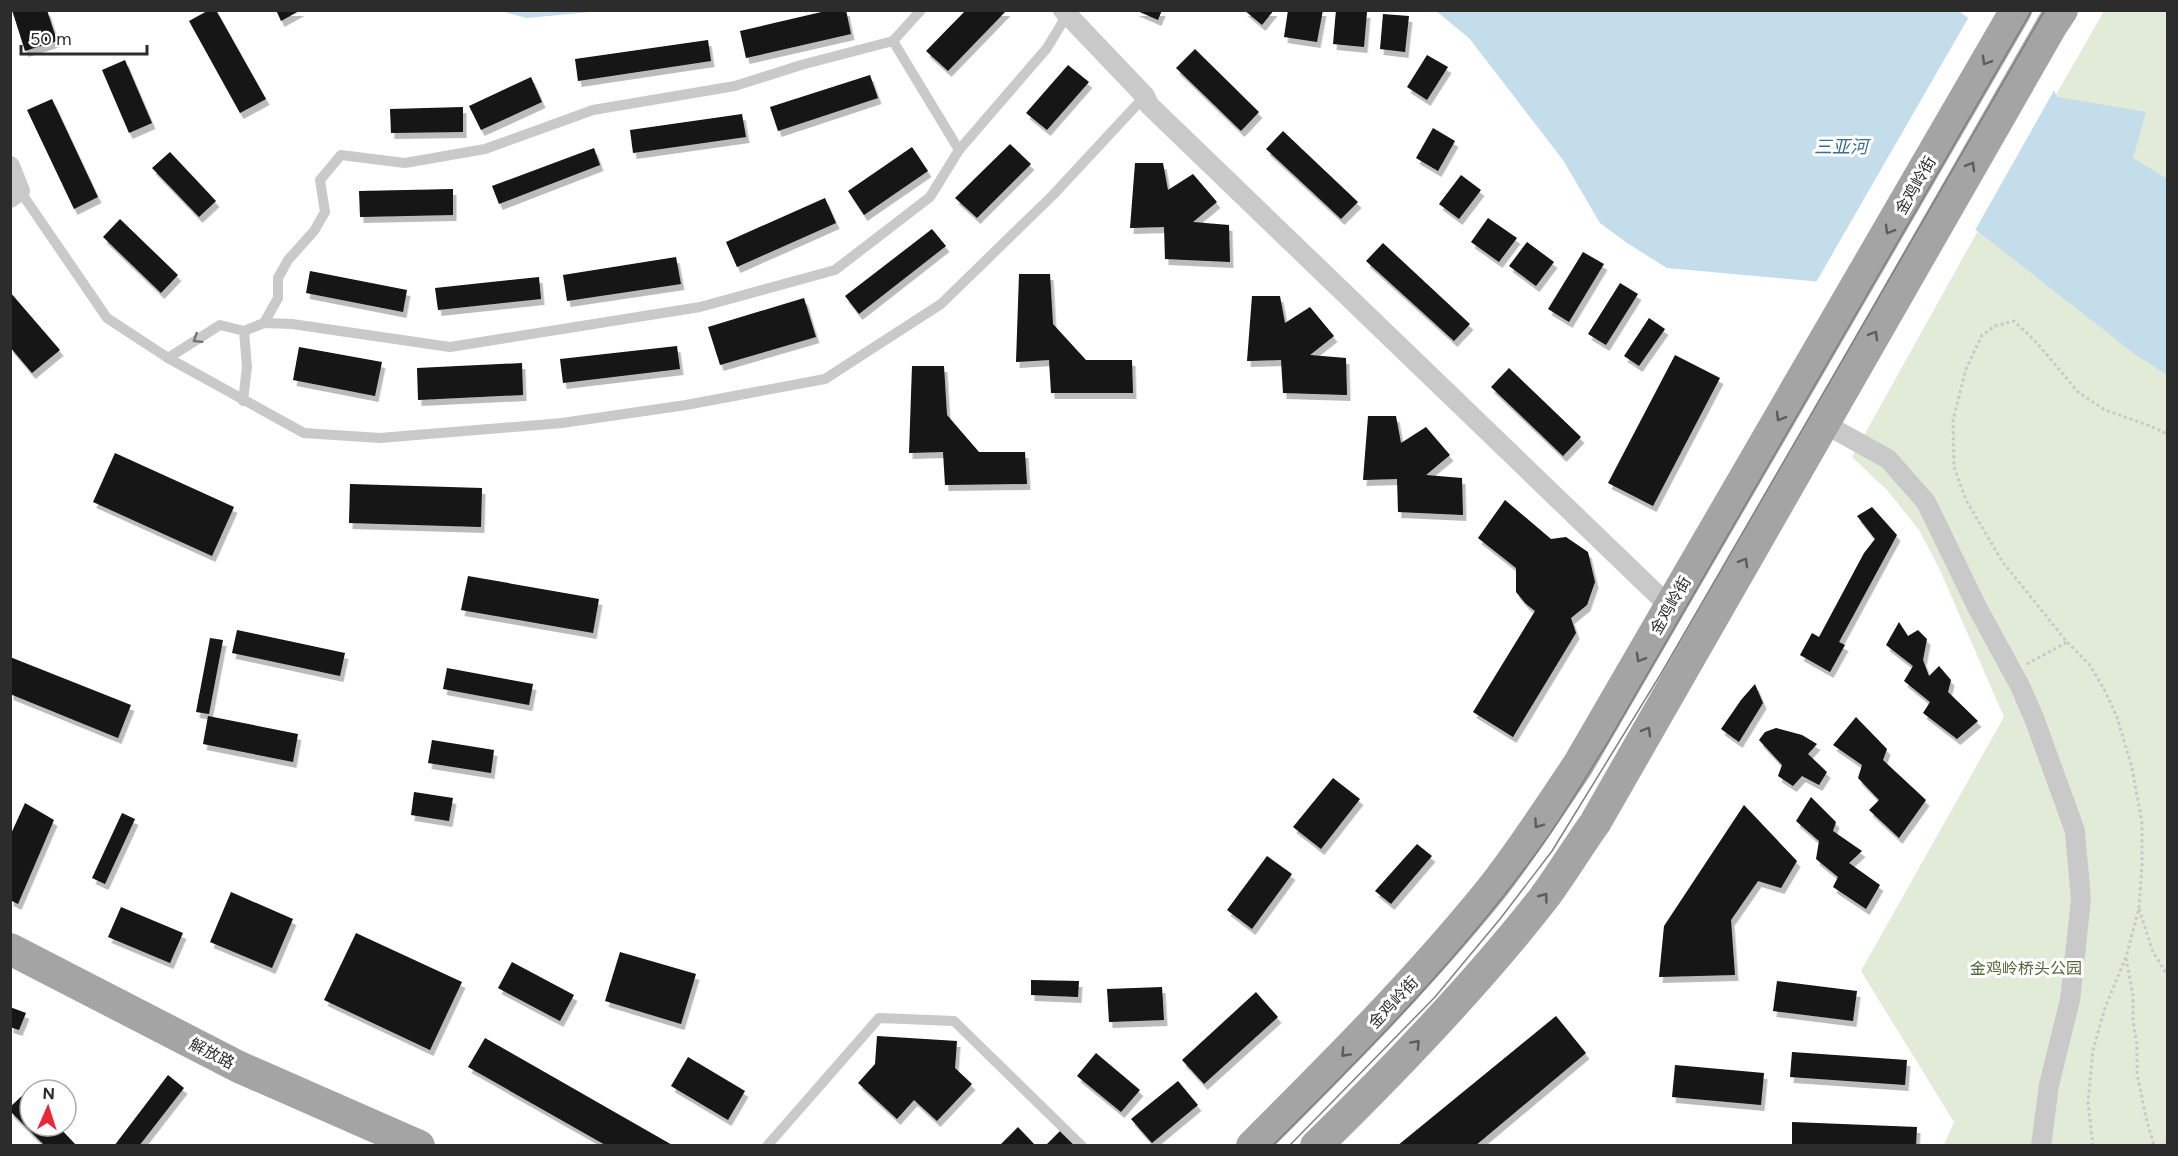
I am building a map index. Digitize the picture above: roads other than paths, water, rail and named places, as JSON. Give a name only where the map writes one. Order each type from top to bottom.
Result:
[{"type":"main road","name":"金鸡岭街","points":[[1252,1146],[1341,1058],[1403,991],[1490,891],[1538,825],[1578,765],[2016,10]]},
{"type":"main road","points":[[1316,1146],[1376,1087],[1494,959],[1544,897],[1595,823],[2057,18]]},
{"type":"main road","name":"解放路","points":[[10,949],[239,1067],[419,1146]]},
{"type":"main road","name":"解放路","points":[[10,970],[232,1084],[369,1146]]},
{"type":"street","points":[[1065,13],[1145,96],[1149,105],[1669,606]]},
{"type":"street","points":[[10,166],[15,194]]},
{"type":"street","points":[[1823,423],[1888,459],[1926,502],[2034,718],[2075,831],[2081,900],[2070,1000],[2049,1085],[2041,1146]]},
{"type":"lane","points":[[264,322],[278,298],[278,278],[288,260],[314,231],[325,212],[320,180],[341,155],[405,163],[485,149],[594,110],[735,86],[801,65],[892,41],[921,10]]},
{"type":"lane","points":[[168,358],[220,325],[244,331],[264,322],[450,347],[700,307],[835,270],[930,197],[959,150],[1047,48],[1065,13]]},
{"type":"lane","points":[[892,41],[959,150]]},
{"type":"lane","points":[[15,194],[107,318],[168,358],[304,433],[380,438],[562,423],[686,405],[825,379],[940,304],[1053,195],[1145,96]]},
{"type":"lane","points":[[243,401],[247,367],[244,331]]},
{"type":"lane","points":[[767,1146],[879,1018],[954,1021],[1082,1146]]},
{"type":"water","points":[[501,11],[601,11],[527,18]]},
{"type":"water","name":"三亚河","points":[[1436,11],[1959,11],[2049,79],[2057,97],[2146,112],[2133,158],[2167,179],[2167,375],[2136,355],[1971,226],[1877,287],[1667,268],[1600,223],[1563,160],[1469,38]]},
{"type":"tram line","points":[[1272,1146],[1379,1038],[1447,964],[1512,886],[1559,820],[1608,742],[2032,10]]},
{"type":"tram line","points":[[1289,1146],[1435,997],[1500,919],[1552,851],[1662,672],[2045,10]]},
{"type":"park label","name":"金鸡岭桥头公园","points":[[2026,968]]}]
